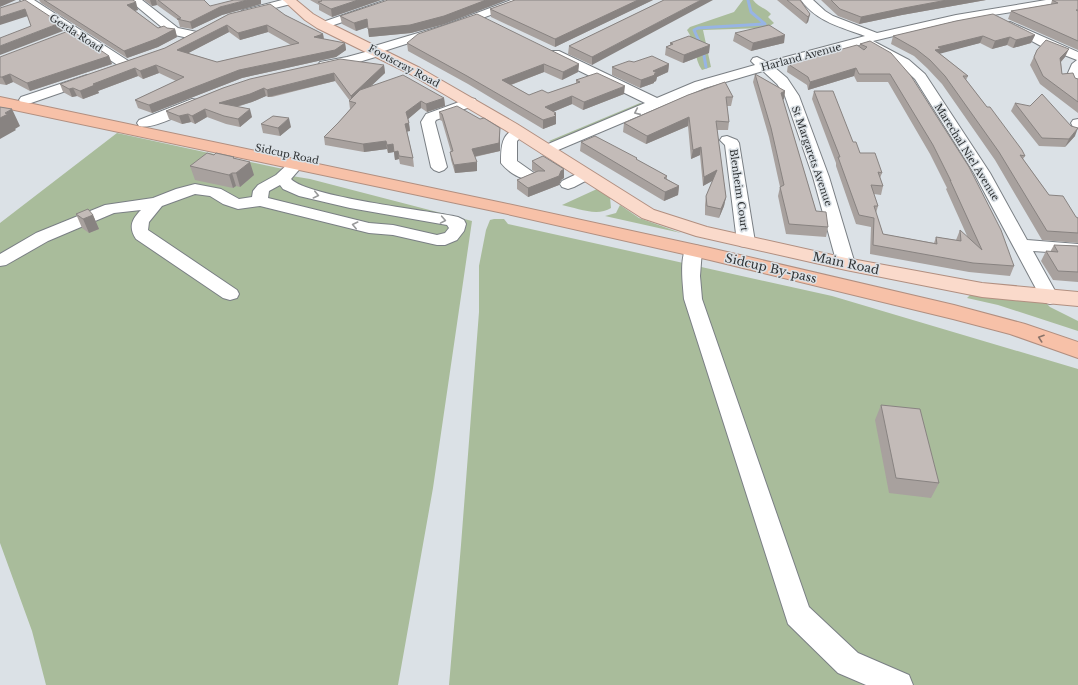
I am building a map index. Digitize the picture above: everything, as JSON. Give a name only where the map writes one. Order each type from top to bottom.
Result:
[{"type":"highway","name":"Sidcup Road","points":[[0,95],[144,123],[164,121],[573,214]]},
{"type":"highway","name":"Sidcup Road","points":[[0,102],[460,199]]},
{"type":"highway","name":"Sidcup By-pass","points":[[460,199],[693,250],[954,312],[1017,329],[1078,350]]},
{"type":"highway","name":"Sidcup By-pass","points":[[573,214],[944,297],[1001,311],[1078,336]]},
{"type":"main road","name":"Footscray Road","points":[[291,0],[308,16],[377,51],[470,102],[622,198]]},
{"type":"main road","name":"Main Road","points":[[622,198],[648,214],[673,223],[746,242],[846,264],[982,290],[1050,298],[1078,299]]},
{"type":"street","points":[[135,0],[174,31],[193,35]]},
{"type":"street","points":[[233,16],[291,0]]},
{"type":"street","points":[[324,25],[397,0]]},
{"type":"street","points":[[312,67],[349,61],[521,0]]},
{"type":"street","name":"Marechal Niel Avenue","points":[[808,0],[812,7],[820,14],[864,36],[906,63],[920,77],[975,161],[1050,298]]},
{"type":"street","name":"Harland Avenue","points":[[541,146],[651,101],[761,64],[864,36],[1033,0]]},
{"type":"street","name":"Harland Avenue","points":[[982,11],[1067,0]]},
{"type":"street","points":[[14,7],[30,1]]},
{"type":"street","name":"Gerda Road","points":[[30,1],[74,32],[126,65]]},
{"type":"street","points":[[982,11],[1045,43],[1078,57]]},
{"type":"street","points":[[477,16],[490,23]]},
{"type":"street","points":[[175,45],[206,28]]},
{"type":"street","points":[[61,38],[74,32]]},
{"type":"street","points":[[555,54],[571,46]]},
{"type":"street","points":[[541,48],[651,101]]},
{"type":"street","points":[[112,70],[141,59]]},
{"type":"street","name":"St Margarets Avenue","points":[[761,64],[782,82],[792,96],[822,177],[846,264]]},
{"type":"street","points":[[1078,64],[1074,70],[1078,83]]},
{"type":"street","points":[[26,100],[98,75]]},
{"type":"street","points":[[164,121],[201,99]]},
{"type":"street","points":[[439,167],[428,122],[431,117],[470,102]]},
{"type":"street","points":[[519,132],[512,135],[509,139],[509,163],[528,176]]},
{"type":"street","name":"Blenheim Court","points":[[727,140],[732,143],[746,242]]},
{"type":"street","points":[[260,201],[259,194],[262,189],[270,183],[282,178],[296,164]]},
{"type":"street","points":[[568,184],[585,175]]},
{"type":"street","points":[[0,261],[42,237],[111,208],[156,203],[182,192],[195,190],[215,192],[229,201],[238,204],[260,201],[368,228],[393,230],[437,240],[444,240],[451,237],[457,230],[458,224],[452,221],[350,203],[299,191],[289,186],[282,178]]},
{"type":"street","points":[[156,203],[141,220],[139,230],[142,235],[230,294]]},
{"type":"street","points":[[1022,245],[1078,249]]},
{"type":"street","points":[[693,250],[691,276],[693,299],[798,615],[848,663],[899,685]]},
{"type":"green space","points":[[743,0],[753,0],[767,10],[771,14],[768,17],[774,23],[767,28],[703,30],[711,67],[702,70],[699,66],[692,40],[687,30],[690,27],[734,12]]},
{"type":"green space","points":[[640,103],[644,105],[553,143],[549,141]]},
{"type":"green space","points":[[117,133],[283,169],[280,174],[310,179],[472,221],[433,488],[398,685],[46,685],[32,631],[0,543],[0,223]]},
{"type":"green space","points":[[597,189],[610,197],[611,208],[605,211],[593,212],[562,205]]},
{"type":"green space","points":[[620,205],[639,218],[681,233],[605,216],[616,213]]},
{"type":"green space","points":[[504,219],[508,224],[832,296],[1078,369],[1078,685],[449,685],[479,312],[479,266],[486,230],[490,220]]},
{"type":"green space","points":[[970,295],[1045,302],[1050,307],[1078,321],[1078,331],[998,305],[967,298]]},
{"type":"building","points":[[25,0],[60,23],[0,46],[0,38],[31,26],[25,9],[0,17],[0,8]]},
{"type":"building","points":[[44,0],[133,0],[136,2],[127,5],[158,28],[164,26],[175,29],[156,39],[124,51]]},
{"type":"building","points":[[158,0],[204,0],[210,6],[234,0],[247,0],[220,7],[190,22],[177,19],[181,18]]},
{"type":"building","points":[[321,0],[358,0],[331,9],[318,2],[322,1]]},
{"type":"building","points":[[388,0],[486,0],[444,16],[410,25],[368,29],[367,19],[354,23],[340,16]]},
{"type":"building","points":[[515,0],[638,0],[555,39],[490,9]]},
{"type":"building","points":[[664,0],[701,0],[592,57],[569,46]]},
{"type":"building","points":[[787,0],[800,0],[810,14],[808,17]]},
{"type":"building","points":[[831,0],[947,0],[861,17],[840,9]]},
{"type":"building","points":[[1052,0],[1078,0],[1078,10],[1076,10],[1078,11],[1078,41],[1011,11],[1058,3]]},
{"type":"building","points":[[270,4],[285,15],[323,34],[314,37],[345,43],[335,50],[239,70],[149,105],[135,100],[184,77],[156,65],[140,71],[135,68],[93,84],[95,85],[80,91],[73,88],[69,89],[60,84],[165,48],[229,14]],"holes":[[[227,25],[238,33],[267,25],[299,43],[217,62],[177,50]]]},
{"type":"building","points":[[477,14],[579,64],[563,72],[544,64],[502,80],[529,95],[542,90],[548,93],[580,82],[576,80],[597,73],[625,86],[584,102],[572,96],[545,107],[556,113],[554,114],[556,116],[543,120],[407,43],[418,34]]},
{"type":"building","points":[[993,14],[1035,35],[1016,40],[1010,37],[995,41],[983,36],[938,47],[941,49],[935,50],[968,76],[963,76],[987,107],[990,107],[1022,150],[1025,156],[1020,155],[1049,195],[1063,196],[1078,218],[1078,233],[1047,231],[999,152],[945,76],[930,60],[916,49],[893,36]]},
{"type":"building","points":[[769,25],[785,35],[753,43],[735,33]]},
{"type":"building","points":[[71,30],[109,56],[27,83],[10,74],[0,77],[0,57]]},
{"type":"building","points":[[689,36],[710,45],[684,55],[666,47],[673,44],[670,43]]},
{"type":"building","points":[[1046,40],[1069,49],[1060,58],[1062,74],[1073,73],[1075,78],[1078,79],[1078,102],[1043,76],[1034,57],[1037,50]]},
{"type":"building","points":[[870,41],[891,53],[911,76],[969,167],[1001,230],[1014,266],[973,263],[873,245],[874,218],[859,215],[838,157],[840,157],[814,91],[833,91],[853,142],[856,142],[860,153],[875,153],[882,173],[878,172],[883,186],[871,185],[878,206],[874,206],[883,234],[937,244],[936,237],[961,241],[960,230],[982,250],[933,145],[890,74],[859,74],[856,68],[810,82],[808,77],[788,64],[857,45],[864,50],[867,47],[860,44]]},
{"type":"building","points":[[652,56],[669,64],[653,71],[657,73],[654,74],[655,75],[641,80],[612,67],[629,61],[634,62]]},
{"type":"building","points":[[340,59],[384,65],[351,96],[334,73],[267,90],[264,88],[250,94],[219,103],[250,109],[238,119],[205,109],[192,116],[188,114],[179,116],[166,111],[223,88],[250,79]]},
{"type":"building","points":[[755,74],[785,91],[781,93],[816,211],[826,212],[828,227],[789,224],[780,187],[784,185],[771,128]]},
{"type":"building","points":[[403,75],[444,98],[426,104],[421,101],[406,112],[409,123],[405,124],[413,158],[399,156],[398,151],[394,152],[393,144],[387,145],[386,141],[363,144],[324,137],[356,103],[349,101],[360,90]]},
{"type":"building","points":[[725,82],[733,97],[726,97],[729,122],[716,121],[726,197],[721,209],[707,206],[706,196],[717,170],[704,177],[701,147],[693,150],[689,117],[647,136],[624,123],[688,95]]},
{"type":"building","points":[[1042,94],[1071,126],[1078,128],[1069,139],[1042,138],[1015,103],[1030,106]]},
{"type":"building","points":[[457,106],[480,119],[484,118],[500,128],[499,143],[472,149],[477,162],[454,165],[450,152],[453,151],[442,114],[439,112]]},
{"type":"building","points":[[0,107],[12,109],[5,113],[8,114],[0,118]]},
{"type":"building","points":[[273,116],[289,118],[278,128],[261,124]]},
{"type":"building","points":[[595,136],[637,158],[636,159],[667,176],[664,178],[679,186],[665,192],[581,142]]},
{"type":"building","points":[[207,153],[214,155],[216,153],[250,162],[236,173],[229,175],[190,166]]},
{"type":"building","points":[[543,156],[564,169],[561,171],[559,176],[528,188],[517,180],[538,171],[545,171],[532,161]]},
{"type":"building","points":[[88,209],[93,215],[83,219],[76,214]]},
{"type":"building","points":[[1054,245],[1078,246],[1078,272],[1058,271],[1046,251],[1058,252]]},
{"type":"building","points":[[881,405],[920,409],[939,483],[896,478]]},
{"type":"waterway","points":[[706,67],[703,50],[694,30],[698,28],[765,24],[751,12],[748,0]]}]
